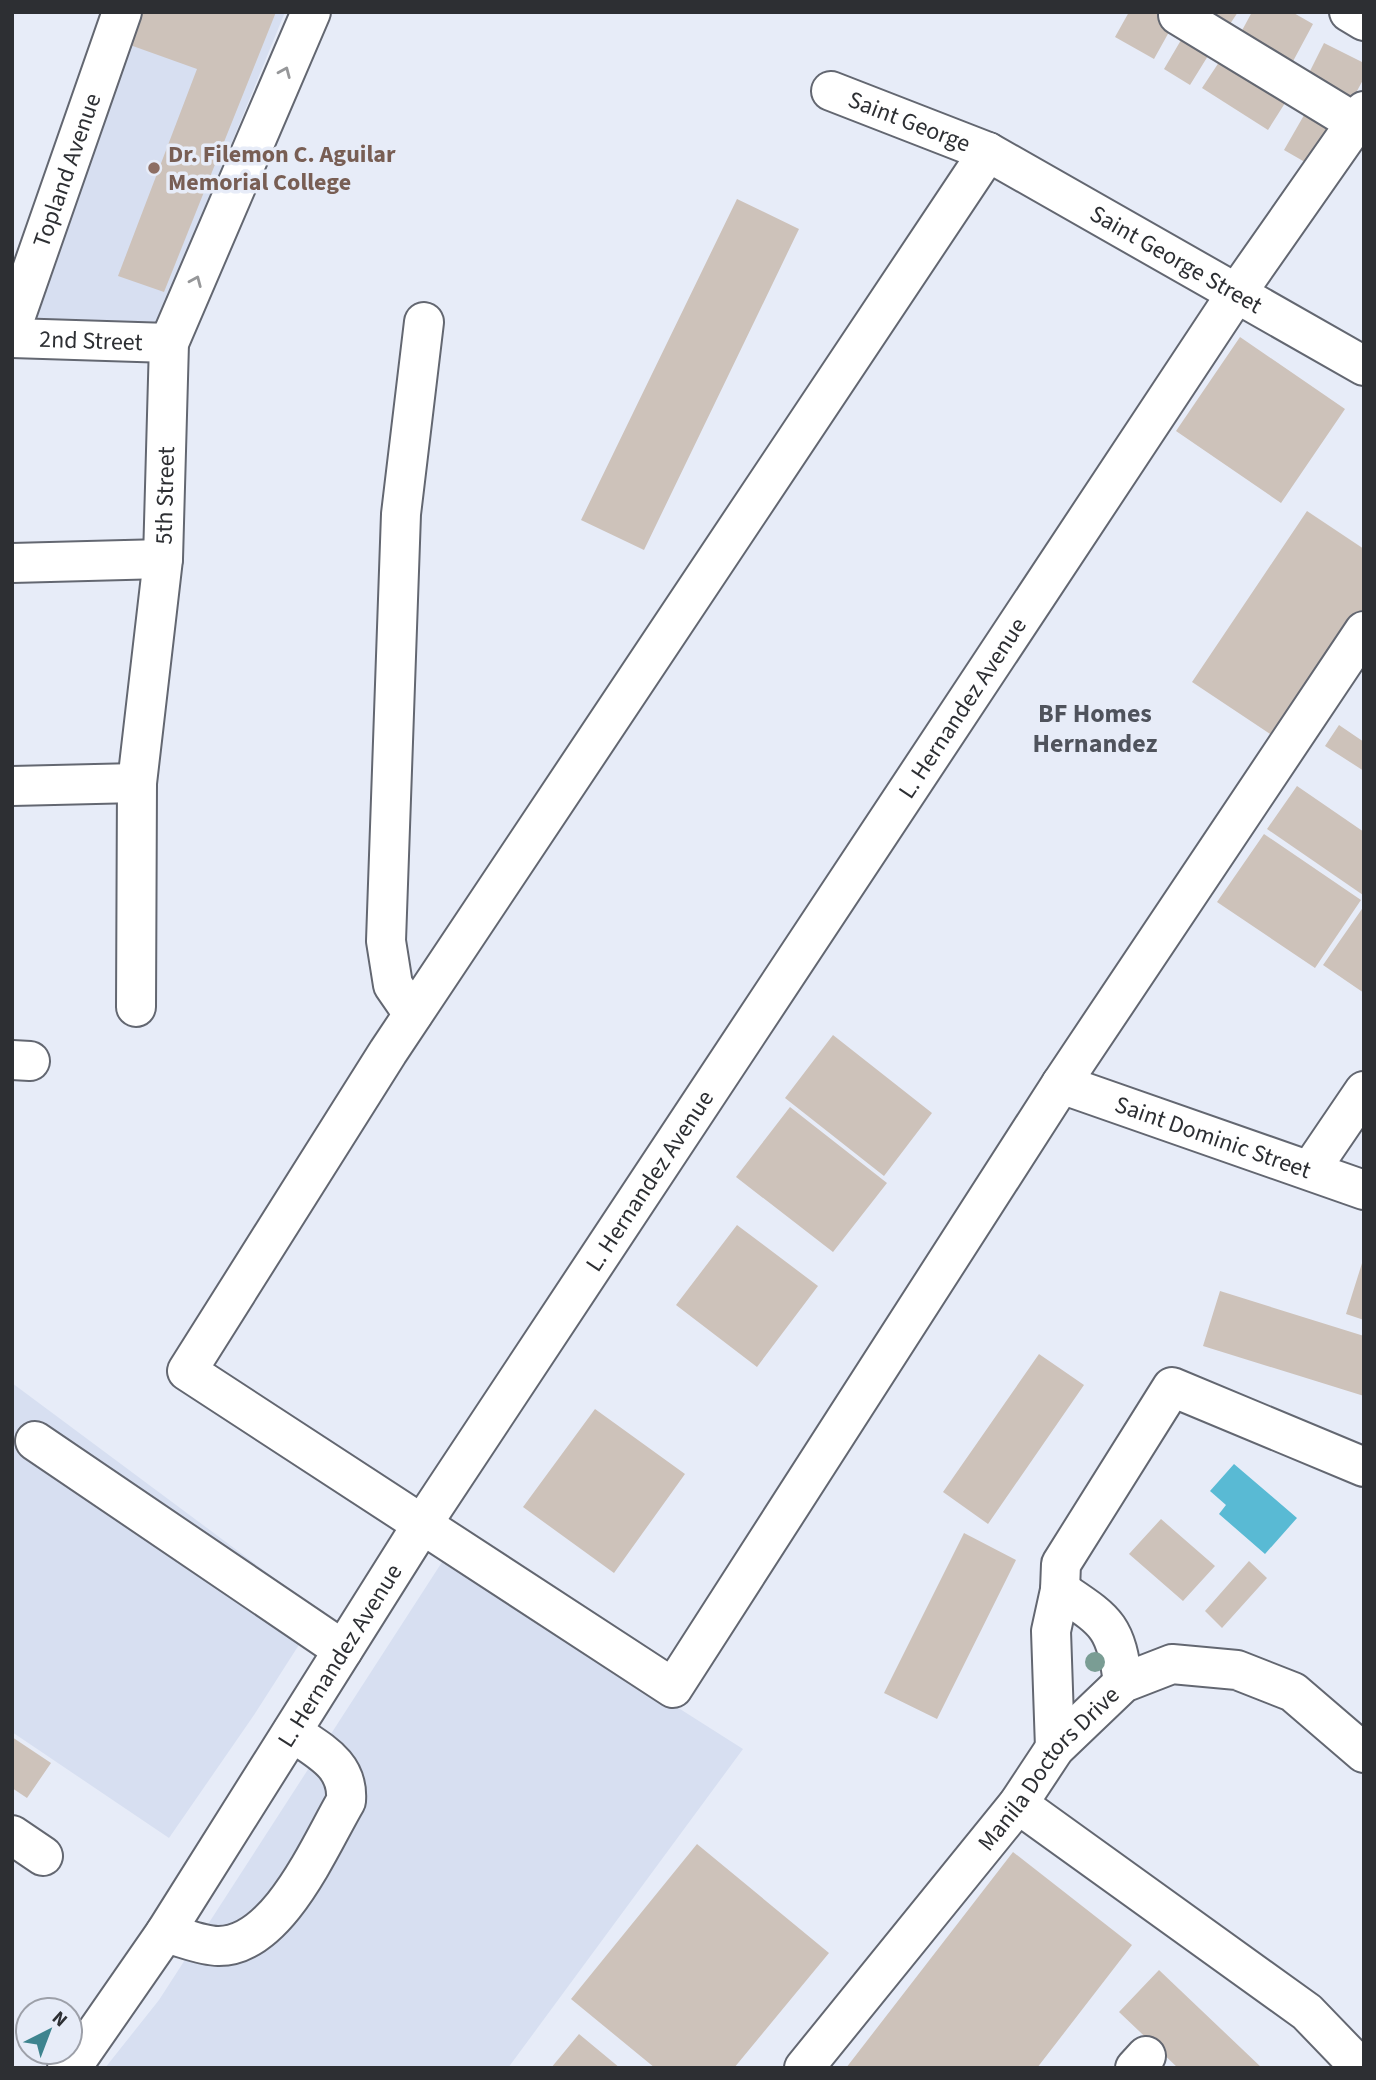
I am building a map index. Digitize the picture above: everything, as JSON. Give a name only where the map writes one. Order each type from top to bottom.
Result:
[{"type":"street","name":"Topland Avenue","points":[[12,327],[122,12]]},
{"type":"street","name":"5th Street","points":[[136,1007],[137,783],[163,559],[169,344],[311,12]]},
{"type":"street","points":[[1349,12],[1364,21]]},
{"type":"street","points":[[1178,15],[1361,121]]},
{"type":"street","name":"Saint George","points":[[831,91],[988,152]]},
{"type":"street","name":"L. Hernandez Avenue","points":[[66,2068],[79,2057],[165,1933],[423,1524],[1236,294],[1361,121]]},
{"type":"street","points":[[988,152],[413,1014],[187,1371],[673,1688],[1061,1084],[1364,631]]},
{"type":"street","name":"Saint George Street","points":[[988,152],[1364,366]]},
{"type":"street","points":[[413,1014],[393,985],[386,941],[401,514],[424,322]]},
{"type":"street","name":"2nd Street","points":[[12,338],[169,344]]},
{"type":"street","points":[[12,563],[163,559]]},
{"type":"street","points":[[12,786],[137,783]]},
{"type":"street","name":"Saint Dominic Street","points":[[1061,1084],[1311,1169],[1364,1190]]},
{"type":"street","points":[[1311,1169],[1364,1091]]},
{"type":"street","points":[[1055,1748],[1051,1631],[1060,1590],[1061,1564],[1165,1375],[1364,1467]]},
{"type":"street","points":[[36,1441],[343,1650]]},
{"type":"street","points":[[1060,1590],[1104,1619],[1119,1652],[1123,1683]]},
{"type":"street","name":"Manila Doctors Drive","points":[[804,2068],[1018,1804],[1055,1748],[1123,1683],[1172,1664],[1237,1670],[1293,1692],[1364,1753]]},
{"type":"street","points":[[165,1933],[218,1947],[246,1941],[282,1911],[346,1801],[347,1785],[339,1766],[292,1732]]},
{"type":"street","points":[[1018,1804],[1307,2012],[1361,2068]]},
{"type":"street","points":[[12,1835],[43,1856]]},
{"type":"shaded area","name":"Dr. Filemon C. Aguilar Memorial College","points":[[141,12],[285,12],[155,331],[33,324]]},
{"type":"shaded area","points":[[12,1383],[320,1612],[254,1715],[169,1838],[12,1732]]},
{"type":"shaded area","points":[[444,1559],[743,1749],[508,2068],[105,2068],[159,2000]]},
{"type":"water","points":[[1234,1464],[1297,1518],[1265,1554],[1219,1514],[1226,1505],[1210,1491]]},
{"type":"building","name":"Dr. Filemon C. Aguilar Memorial College","points":[[141,12],[276,12],[164,292],[118,276],[197,69],[130,45]]},
{"type":"building","points":[[1129,12],[1153,12],[1174,23],[1154,59],[1115,37]]},
{"type":"building","points":[[1201,12],[1238,12],[1226,30]]},
{"type":"building","points":[[1252,12],[1292,12],[1313,24],[1291,65],[1239,36]]},
{"type":"building","points":[[1184,35],[1211,51],[1190,85],[1164,69]]},
{"type":"building","points":[[1324,43],[1364,63],[1364,78],[1350,104],[1305,81]]},
{"type":"building","points":[[1227,50],[1292,92],[1268,130],[1202,88]]},
{"type":"building","points":[[1307,110],[1340,129],[1317,169],[1284,150]]},
{"type":"building","points":[[737,199],[799,229],[644,550],[581,520]]},
{"type":"building","points":[[1240,337],[1345,409],[1281,503],[1176,431]]},
{"type":"building","points":[[1307,511],[1364,549],[1364,607],[1276,738],[1192,682]]},
{"type":"building","points":[[1339,725],[1364,742],[1364,771],[1325,746]]},
{"type":"building","points":[[1297,786],[1364,832],[1363,895],[1267,829]]},
{"type":"building","points":[[1264,834],[1361,900],[1315,968],[1217,902]]},
{"type":"building","points":[[1364,906],[1364,993],[1323,965]]},
{"type":"building","points":[[833,1035],[932,1113],[884,1176],[785,1098]]},
{"type":"building","points":[[790,1107],[887,1183],[833,1252],[736,1177]]},
{"type":"building","points":[[737,1225],[818,1286],[757,1367],[676,1305]]},
{"type":"building","points":[[1364,1260],[1364,1320],[1346,1314]]},
{"type":"building","points":[[1220,1291],[1364,1336],[1364,1396],[1203,1346]]},
{"type":"building","points":[[1039,1354],[1084,1385],[988,1524],[943,1492]]},
{"type":"building","points":[[595,1409],[685,1474],[614,1573],[523,1507]]},
{"type":"building","points":[[1161,1519],[1215,1566],[1183,1601],[1129,1554]]},
{"type":"building","points":[[964,1533],[1016,1560],[937,1719],[884,1693]]},
{"type":"building","points":[[1249,1561],[1267,1578],[1222,1628],[1205,1611]]},
{"type":"building","points":[[12,1737],[51,1763],[27,1798],[12,1788]]},
{"type":"building","points":[[697,1844],[829,1953],[734,2068],[655,2068],[571,1999]]},
{"type":"building","points":[[1013,1852],[1132,1945],[1037,2068],[846,2068]]},
{"type":"building","points":[[1159,1970],[1262,2068],[1178,2068],[1119,2012]]},
{"type":"building","points":[[579,2034],[620,2068],[551,2068]]},
{"type":"place","name":"Dr. Filemon C. Aguilar Memorial College","points":[[154,168]]},
{"type":"district","name":"BF Homes Hernandez","points":[[1095,728]]}]
